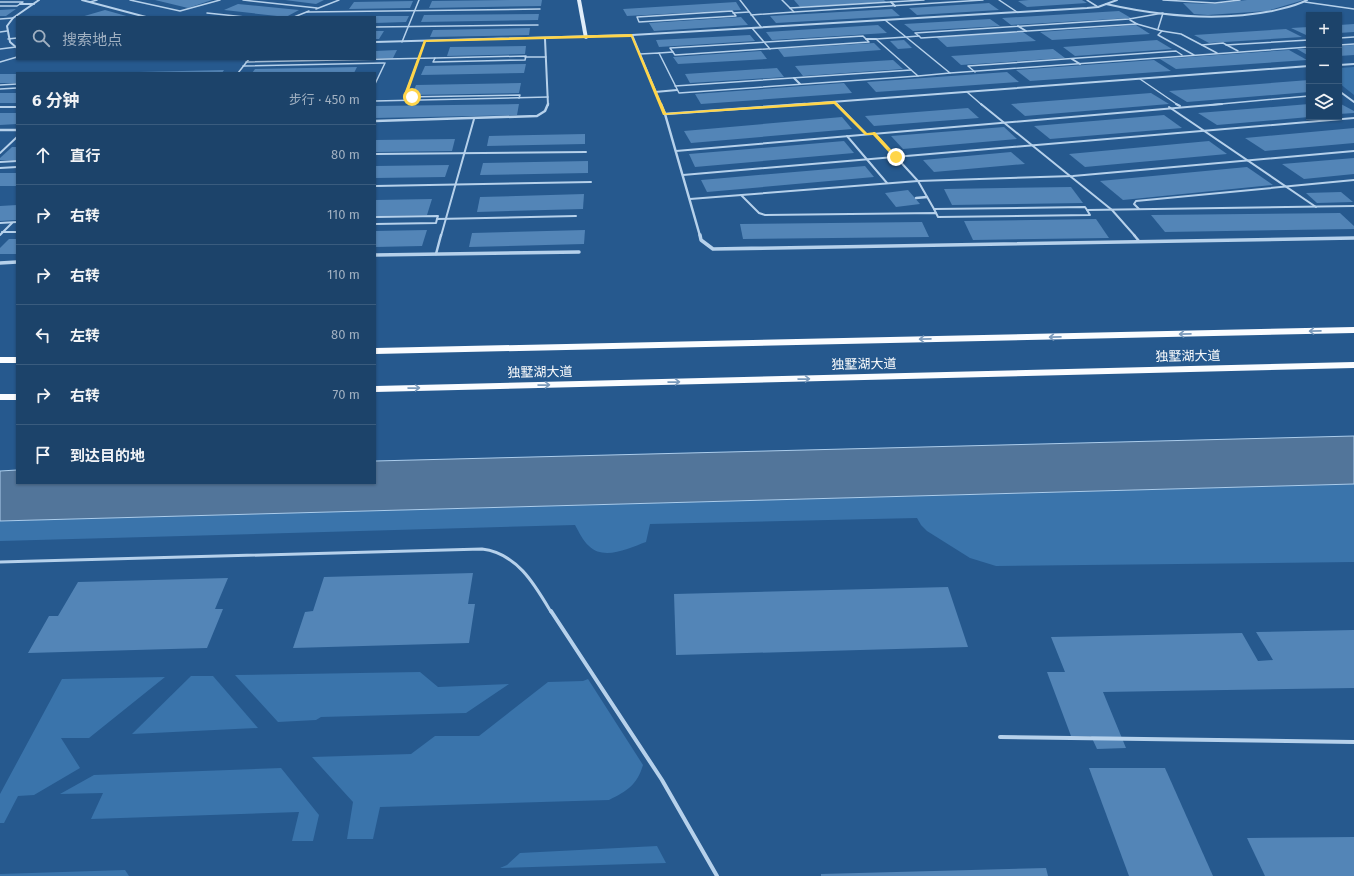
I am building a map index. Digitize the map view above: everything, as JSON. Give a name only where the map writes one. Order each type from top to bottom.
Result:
[{"type":"main road","points":[[579,0],[586,38]]},
{"type":"main road","name":"独墅湖大道","points":[[376,351],[1354,330]]},
{"type":"main road","points":[[0,360],[16,360]]},
{"type":"main road","name":"独墅湖大道","points":[[376,389],[1353,365]]},
{"type":"main road","points":[[0,397],[16,397]]},
{"type":"street","points":[[16,47],[12,46],[8,39],[7,26],[13,18],[39,0]]},
{"type":"street","points":[[82,0],[142,16]]},
{"type":"street","points":[[376,42],[632,36],[1098,6],[1117,0]]},
{"type":"street","points":[[1106,4],[1163,14],[1237,15],[1272,11],[1306,1]]},
{"type":"street","points":[[891,2],[896,6]]},
{"type":"street","points":[[20,4],[34,4]]},
{"type":"street","points":[[1018,26],[1026,31]]},
{"type":"street","points":[[632,36],[665,114],[701,240],[713,249],[1354,238]]},
{"type":"street","points":[[376,121],[538,116],[545,111],[548,104],[545,39]]},
{"type":"street","points":[[866,39],[876,39]]},
{"type":"street","points":[[1072,59],[1080,64]]},
{"type":"street","points":[[1342,64],[1354,64]]},
{"type":"street","points":[[665,114],[1306,67]]},
{"type":"street","points":[[794,78],[800,84]]},
{"type":"street","points":[[655,92],[677,90]]},
{"type":"street","points":[[1342,93],[1354,102]]},
{"type":"street","points":[[0,130],[16,130]]},
{"type":"street","points":[[916,198],[927,197]]},
{"type":"street","points":[[376,255],[579,252]]},
{"type":"street","points":[[0,263],[16,262]]},
{"type":"lane","points":[[90,2],[98,0]]},
{"type":"lane","points":[[130,0],[180,11],[220,0]]},
{"type":"lane","points":[[243,0],[317,8]]},
{"type":"lane","points":[[297,16],[339,0]]},
{"type":"lane","points":[[402,42],[416,11],[419,0]]},
{"type":"lane","points":[[740,0],[762,27]]},
{"type":"lane","points":[[782,0],[794,12]]},
{"type":"lane","points":[[790,8],[924,0]]},
{"type":"lane","points":[[751,15],[983,0]]},
{"type":"lane","points":[[999,0],[1017,12]]},
{"type":"lane","points":[[1087,0],[1098,6]]},
{"type":"lane","points":[[1163,0],[1215,3],[1240,0]]},
{"type":"lane","points":[[1306,1],[1354,8]]},
{"type":"lane","points":[[0,2],[23,2],[17,6],[0,6]]},
{"type":"lane","points":[[307,12],[540,9]]},
{"type":"lane","points":[[733,13],[736,16],[640,22],[637,16],[732,11],[733,13],[749,12]]},
{"type":"lane","points":[[207,13],[236,16]]},
{"type":"lane","points":[[919,36],[915,33],[1130,19],[1163,14],[1158,29]]},
{"type":"lane","points":[[0,19],[13,18]]},
{"type":"lane","points":[[1130,19],[1138,24]]},
{"type":"lane","points":[[885,20],[950,73]]},
{"type":"lane","points":[[876,39],[919,36],[921,38],[1138,24],[1162,31],[1181,34],[1218,54]]},
{"type":"lane","points":[[376,27],[538,25]]},
{"type":"lane","points":[[752,28],[770,49]]},
{"type":"lane","points":[[0,32],[7,31]]},
{"type":"lane","points":[[1162,31],[1158,35],[1194,55]]},
{"type":"lane","points":[[863,36],[869,42],[675,55],[670,48],[764,42],[863,36]]},
{"type":"lane","points":[[1342,38],[1354,37]]},
{"type":"lane","points":[[8,39],[16,38]]},
{"type":"lane","points":[[876,39],[918,76]]},
{"type":"lane","points":[[1226,45],[1306,40]]},
{"type":"lane","points":[[403,100],[425,41]]},
{"type":"lane","points":[[1202,45],[1223,43],[1239,52]]},
{"type":"lane","points":[[1342,45],[1354,44]]},
{"type":"lane","points":[[0,49],[16,47]]},
{"type":"lane","points":[[659,52],[679,93],[1306,47]]},
{"type":"lane","points":[[975,72],[968,66],[1176,51],[1183,56]]},
{"type":"lane","points":[[640,54],[673,52]]},
{"type":"lane","points":[[376,59],[526,56],[525,58]]},
{"type":"lane","points":[[0,62],[16,57]]},
{"type":"lane","points":[[435,57],[433,62],[525,60],[525,58],[546,57]]},
{"type":"lane","points":[[376,80],[387,59]]},
{"type":"lane","points":[[239,72],[246,62],[340,60]]},
{"type":"lane","points":[[243,66],[384,63]]},
{"type":"lane","points":[[675,86],[912,70]]},
{"type":"lane","points":[[1140,79],[1180,106]]},
{"type":"lane","points":[[0,85],[16,84]]},
{"type":"lane","points":[[0,89],[16,88]]},
{"type":"lane","points":[[967,92],[1073,176],[1112,210],[1139,241]]},
{"type":"lane","points":[[404,97],[520,95],[519,98]]},
{"type":"lane","points":[[676,151],[1306,96]]},
{"type":"lane","points":[[376,101],[548,97]]},
{"type":"lane","points":[[835,102],[866,134]]},
{"type":"lane","points":[[0,107],[16,107]]},
{"type":"lane","points":[[1169,107],[1316,207]]},
{"type":"lane","points":[[683,175],[1354,118]]},
{"type":"lane","points":[[436,254],[474,119]]},
{"type":"lane","points":[[874,133],[918,181],[938,217],[1090,215],[1085,207],[934,209]]},
{"type":"lane","points":[[847,136],[888,183]]},
{"type":"lane","points":[[0,153],[16,138]]},
{"type":"lane","points":[[690,199],[918,181],[1073,176],[1354,151]]},
{"type":"lane","points":[[376,154],[586,152]]},
{"type":"lane","points":[[0,162],[16,161]]},
{"type":"lane","points":[[0,168],[16,167]]},
{"type":"lane","points":[[1139,209],[1134,204],[1136,201],[1354,180]]},
{"type":"lane","points":[[376,186],[591,182]]},
{"type":"lane","points":[[740,195],[759,213],[765,215],[936,213]]},
{"type":"lane","points":[[1087,210],[1354,206]]},
{"type":"lane","points":[[376,217],[438,216],[437,219]]},
{"type":"lane","points":[[437,219],[576,216]]},
{"type":"lane","points":[[376,224],[436,223],[437,219]]},
{"type":"lane","points":[[0,223],[16,222]]},
{"type":"lane","points":[[1,233],[12,223]]},
{"type":"lane","points":[[1,233],[16,232]]},
{"type":"lane","points":[[0,562],[461,549],[503,553],[526,575],[592,672],[662,780],[717,876]]},
{"type":"lane","points":[[1000,737],[1354,742]]},
{"type":"shaded area","points":[[1354,67],[1354,95],[1342,85],[1342,68]]},
{"type":"shaded area","points":[[1354,436],[1354,484],[0,521],[0,471],[16,470],[16,484],[376,484],[376,461]]},
{"type":"shaded area","points":[[1354,484],[1354,562],[996,566],[970,558],[927,531],[917,518],[650,524],[646,542],[624,550],[609,553],[602,553],[589,546],[575,525],[0,541],[0,521]]},
{"type":"shaded area","points":[[420,672],[438,687],[509,684],[466,713],[321,717],[316,720],[278,722],[235,675]]},
{"type":"shaded area","points":[[191,676],[213,676],[258,728],[132,734]]},
{"type":"shaded area","points":[[165,677],[89,738],[61,738],[80,768],[34,795],[18,796],[4,823],[0,823],[0,794],[62,679]]},
{"type":"shaded area","points":[[588,679],[643,765],[638,778],[621,794],[609,800],[380,807],[373,839],[347,839],[353,802],[312,757],[411,754],[435,736],[479,736],[548,682],[583,681]]},
{"type":"shaded area","points":[[281,768],[319,815],[313,841],[292,841],[299,812],[91,819],[103,793],[60,794],[94,775]]},
{"type":"shaded area","points":[[657,846],[666,863],[500,868],[507,865],[520,853]]},
{"type":"shaded area","points":[[125,870],[129,876],[0,876],[0,874]]},
{"type":"building","points":[[155,0],[212,0],[188,8]]},
{"type":"building","points":[[285,0],[324,0],[316,4]]},
{"type":"building","points":[[542,0],[541,6],[429,8],[432,1]]},
{"type":"building","points":[[794,0],[884,0],[886,2],[800,7]]},
{"type":"building","points":[[1082,0],[1087,3],[1027,7],[1018,1]]},
{"type":"building","points":[[1247,0],[1304,0],[1267,11],[1208,15],[1194,14],[1183,3],[1213,4]]},
{"type":"building","points":[[413,1],[410,8],[349,9],[354,2]]},
{"type":"building","points":[[736,2],[741,10],[627,16],[623,9]]},
{"type":"building","points":[[989,3],[999,10],[917,15],[909,8]]},
{"type":"building","points":[[238,4],[299,10],[288,16],[277,16],[224,10]]},
{"type":"building","points":[[16,9],[6,16],[0,16],[0,10]]},
{"type":"building","points":[[892,9],[900,16],[776,23],[770,16]]},
{"type":"building","points":[[105,10],[126,16],[84,16]]},
{"type":"building","points":[[1119,11],[1131,18],[1011,25],[1002,18]]},
{"type":"building","points":[[539,14],[538,20],[421,22],[424,15]]},
{"type":"building","points":[[376,16],[409,16],[406,22],[376,23]]},
{"type":"building","points":[[741,17],[748,25],[654,31],[649,23]]},
{"type":"building","points":[[990,19],[1000,26],[913,31],[904,24]]},
{"type":"building","points":[[1354,24],[1354,32],[1342,33],[1342,25]]},
{"type":"building","points":[[878,25],[887,33],[772,40],[766,32]]},
{"type":"building","points":[[1136,25],[1150,34],[1052,40],[1040,32]]},
{"type":"building","points":[[1306,27],[1306,35],[1291,28]]},
{"type":"building","points":[[530,28],[529,35],[430,37],[433,30]]},
{"type":"building","points":[[1286,29],[1302,37],[1209,43],[1194,35]]},
{"type":"building","points":[[376,31],[384,31],[379,39],[376,39]]},
{"type":"building","points":[[1023,32],[1036,41],[947,47],[936,37]]},
{"type":"building","points":[[750,35],[755,41],[659,47],[656,40]]},
{"type":"building","points":[[904,40],[912,48],[898,49],[890,41]]},
{"type":"building","points":[[1157,40],[1172,49],[1075,56],[1063,47]]},
{"type":"building","points":[[874,43],[881,50],[784,57],[778,49]]},
{"type":"building","points":[[1354,45],[1354,55],[1342,56],[1342,46]]},
{"type":"building","points":[[526,46],[525,54],[447,56],[450,47]]},
{"type":"building","points":[[1053,49],[1065,58],[961,65],[951,56]]},
{"type":"building","points":[[1297,49],[1306,49],[1306,54]]},
{"type":"building","points":[[397,50],[393,58],[376,58],[376,51]]},
{"type":"building","points":[[1289,50],[1306,60],[1176,69],[1160,59]]},
{"type":"building","points":[[761,51],[767,59],[678,64],[673,57]]},
{"type":"building","points":[[893,60],[903,69],[803,76],[795,66]]},
{"type":"building","points":[[1154,60],[1171,71],[1030,81],[1016,70]]},
{"type":"building","points":[[526,64],[524,73],[421,75],[425,66]]},
{"type":"building","points":[[357,67],[354,72],[253,72],[255,69]]},
{"type":"building","points":[[777,68],[784,77],[690,83],[685,74]]},
{"type":"building","points":[[224,70],[223,72],[139,72]]},
{"type":"building","points":[[1007,72],[1019,82],[876,92],[867,82]]},
{"type":"building","points":[[0,74],[16,74],[16,83],[0,83]]},
{"type":"building","points":[[1306,80],[1306,92],[1187,102],[1169,91]]},
{"type":"building","points":[[521,83],[519,93],[412,95],[416,85]]},
{"type":"building","points":[[844,83],[852,93],[701,104],[695,94]]},
{"type":"building","points":[[0,93],[16,93],[16,103],[0,103]]},
{"type":"building","points":[[1151,93],[1169,104],[1025,116],[1011,104]]},
{"type":"building","points":[[519,104],[517,115],[376,118],[376,106]]},
{"type":"building","points":[[1306,104],[1306,117],[1217,125],[1198,113]]},
{"type":"building","points":[[1342,105],[1354,111],[1354,113],[1342,114]]},
{"type":"building","points":[[968,108],[979,118],[874,126],[865,116]]},
{"type":"building","points":[[0,113],[16,113],[16,124],[0,125]]},
{"type":"building","points":[[1164,115],[1182,128],[1050,139],[1034,126]]},
{"type":"building","points":[[842,117],[852,129],[691,143],[684,131]]},
{"type":"building","points":[[1004,127],[1017,139],[903,149],[891,136]]},
{"type":"building","points":[[1354,128],[1354,143],[1265,151],[1245,138]]},
{"type":"building","points":[[585,134],[585,144],[487,146],[489,136]]},
{"type":"building","points":[[455,139],[452,151],[376,152],[376,140]]},
{"type":"building","points":[[844,141],[854,153],[695,167],[689,154]]},
{"type":"building","points":[[1209,141],[1227,154],[1085,167],[1069,154]]},
{"type":"building","points":[[12,147],[16,147],[16,160],[0,160],[0,158]]},
{"type":"building","points":[[1011,152],[1025,164],[934,172],[923,160]]},
{"type":"building","points":[[1354,158],[1354,174],[1304,179],[1282,164]]},
{"type":"building","points":[[588,161],[588,173],[480,175],[483,163]]},
{"type":"building","points":[[449,165],[445,177],[376,178],[376,166]]},
{"type":"building","points":[[865,166],[874,177],[707,192],[701,180]]},
{"type":"building","points":[[1247,167],[1273,185],[1123,200],[1100,181]]},
{"type":"building","points":[[0,173],[16,173],[16,186],[0,186]]},
{"type":"building","points":[[1071,187],[1083,203],[952,205],[944,189]]},
{"type":"building","points":[[908,190],[920,204],[896,207],[885,193]]},
{"type":"building","points":[[1341,192],[1353,202],[1317,203],[1306,193]]},
{"type":"building","points":[[584,194],[583,209],[477,212],[480,197]]},
{"type":"building","points":[[432,199],[427,215],[376,216],[376,200]]},
{"type":"building","points":[[16,205],[16,220],[0,221],[0,206]]},
{"type":"building","points":[[1340,213],[1354,226],[1354,229],[1165,232],[1151,215]]},
{"type":"building","points":[[1096,219],[1109,238],[973,240],[964,221]]},
{"type":"building","points":[[922,222],[929,237],[743,239],[740,224]]},
{"type":"building","points":[[427,230],[422,246],[376,247],[376,231]]},
{"type":"building","points":[[585,230],[584,244],[469,247],[472,233]]},
{"type":"building","points":[[9,239],[16,239],[16,254],[0,254],[0,248]]},
{"type":"building","points":[[473,573],[468,604],[475,604],[469,643],[293,648],[305,612],[313,611],[324,577]]},
{"type":"building","points":[[228,578],[215,609],[223,609],[207,648],[28,653],[49,616],[58,616],[78,582]]},
{"type":"building","points":[[948,587],[968,647],[676,655],[674,594]]},
{"type":"building","points":[[1354,630],[1354,688],[1103,692],[1126,748],[1097,749],[1091,736],[1071,736],[1047,672],[1065,672],[1051,637],[1242,633],[1258,661],[1273,660],[1256,632]]},
{"type":"building","points":[[1089,768],[1165,768],[1213,876],[1129,876]]},
{"type":"building","points":[[1354,837],[1354,876],[1265,876],[1247,838]]},
{"type":"building","points":[[1046,868],[1048,876],[821,876],[821,874]]},
{"type":"route","points":[[412,97],[404,97],[425,41],[632,36],[665,114],[835,102],[866,134],[874,133],[896,157]]}]
